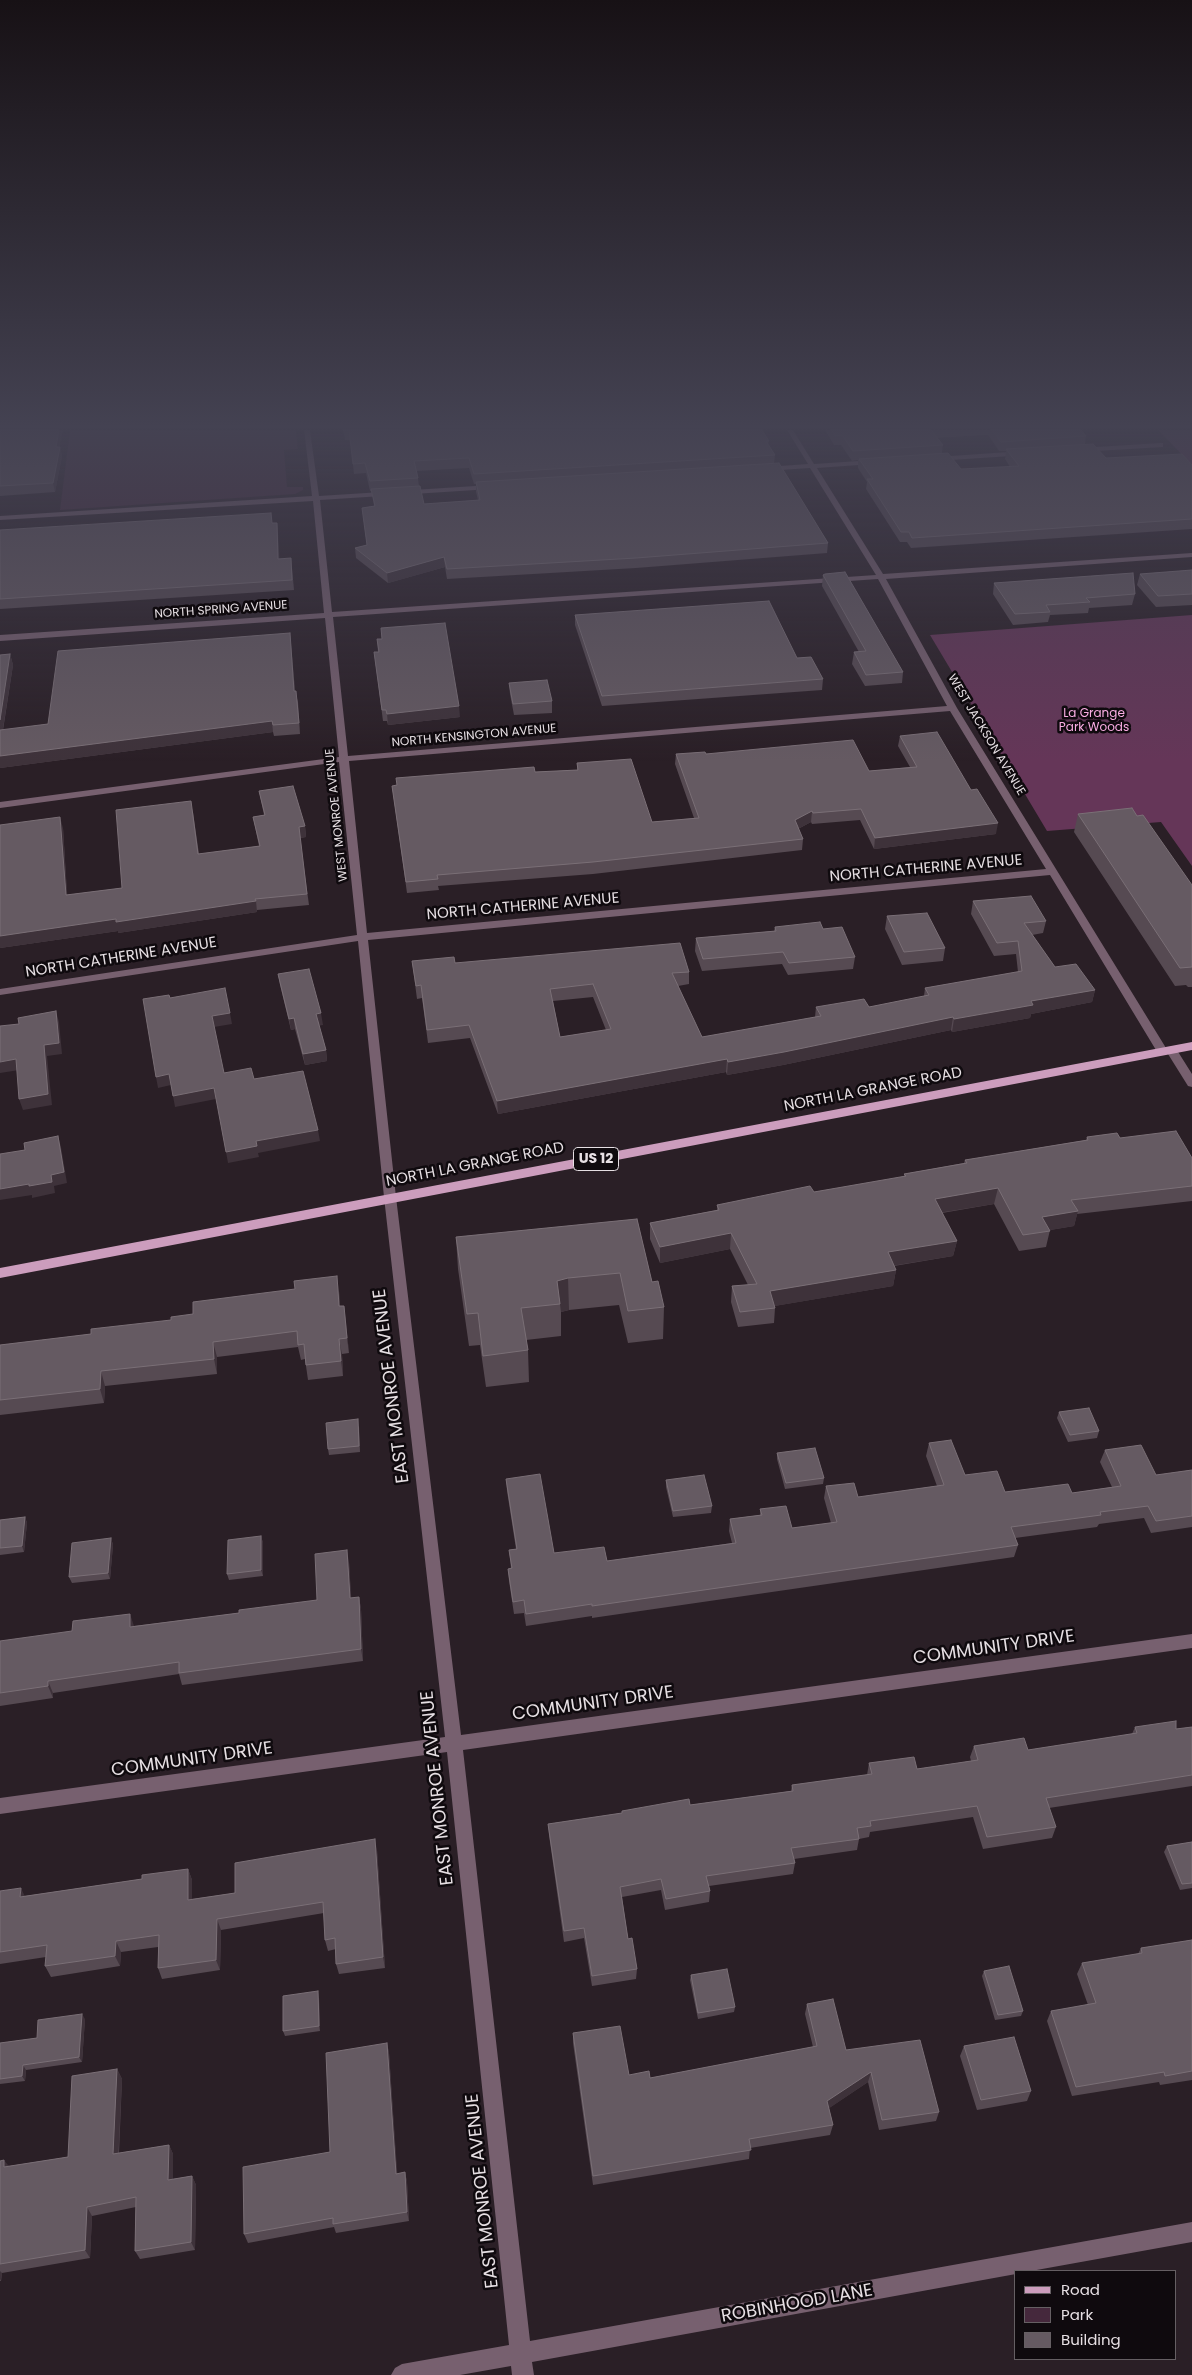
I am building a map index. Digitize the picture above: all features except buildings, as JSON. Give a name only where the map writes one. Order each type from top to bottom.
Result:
[{"type":"main road","name":"NORTH LA GRANGE ROAD","points":[[0,1273],[390,1197],[1192,1046]]},
{"type":"street","name":"WEST MONROE AVENUE","points":[[320,541],[364,937],[390,1197]]},
{"type":"street","name":"WEST JACKSON AVENUE","points":[[858,541],[953,708],[1052,872],[1167,1051],[1192,1083]]},
{"type":"street","name":"NORTH SPRING AVENUE","points":[[0,638],[1192,555]]},
{"type":"street","name":"NORTH KENSINGTON AVENUE","points":[[0,805],[344,759],[953,708]]},
{"type":"street","name":"NORTH CATHERINE AVENUE","points":[[0,992],[364,937],[1052,872]]},
{"type":"street","name":"EAST MONROE AVENUE","points":[[390,1197],[454,1744],[523,2375]]},
{"type":"street","name":"COMMUNITY DRIVE","points":[[0,1806],[1192,1640]]},
{"type":"street","name":"ROBINHOOD LANE","points":[[402,2375],[1192,2232]]},
{"type":"green space","name":"La Grange Park Woods","points":[[1192,615],[1192,866],[1161,822],[1047,831],[930,635]]}]
